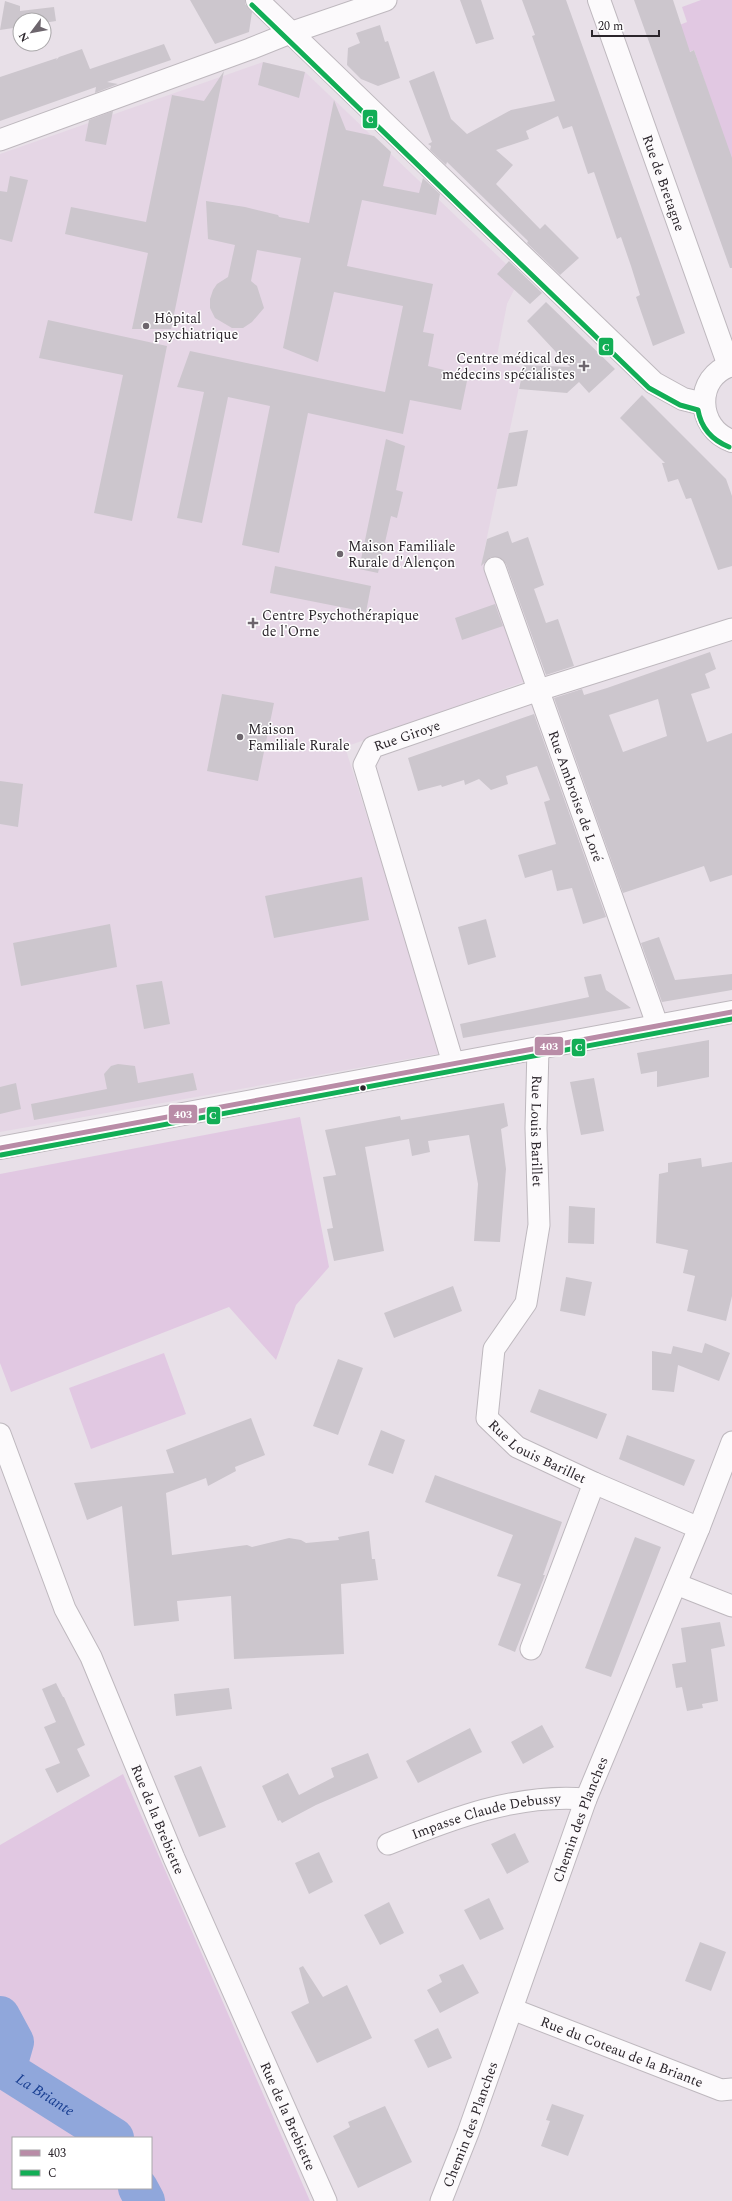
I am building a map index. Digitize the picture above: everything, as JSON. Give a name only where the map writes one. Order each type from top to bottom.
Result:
[{"type":"street","points":[[257,0],[654,383],[683,399],[704,404]]},
{"type":"street","points":[[0,140],[290,33],[386,0]]},
{"type":"street","name":"Rue de Bretagne","points":[[598,0],[731,365]]},
{"type":"street","points":[[731,365],[713,377],[705,394],[704,404],[711,426],[723,437],[732,441]]},
{"type":"street","name":"Rue Ambroise de Loré","points":[[495,568],[657,1024]]},
{"type":"street","name":"Rue Giroye","points":[[453,1063],[364,765],[373,747],[539,690],[732,629]]},
{"type":"street","points":[[0,1148],[538,1048],[657,1024],[732,1012]]},
{"type":"street","name":"Rue Louis Barillet","points":[[538,1048],[536,1128],[539,1225],[526,1303],[494,1349],[487,1418],[517,1447],[594,1483],[699,1528]]},
{"type":"street","name":"Rue de la Brebiette","points":[[0,1434],[65,1609],[91,1657],[174,1858],[326,2201]]},
{"type":"street","name":"Chemin des Planches","points":[[440,2201],[468,2133],[586,1799],[699,1528],[732,1442]]},
{"type":"street","points":[[531,1649],[594,1483]]},
{"type":"street","points":[[676,1584],[732,1606]]},
{"type":"street","name":"Impasse Claude Debussy","points":[[388,1844],[485,1809],[562,1797],[586,1799]]},
{"type":"street","name":"Rue du Coteau de la Briante","points":[[512,2009],[721,2090],[732,2089]]},
{"type":"shaded area","points":[[701,0],[732,0],[732,162],[694,50],[686,53],[672,28],[687,22],[682,7]]},
{"type":"shaded area","name":"Centre Psychothérapique de l'Orne","points":[[263,62],[305,72],[524,281],[514,290],[507,304],[496,361],[523,368],[483,556],[526,681],[345,747],[442,1053],[0,1132],[0,154]]},
{"type":"shaded area","points":[[300,1117],[329,1267],[296,1305],[276,1360],[229,1307],[11,1392],[0,1363],[0,1174]]},
{"type":"shaded area","points":[[164,1353],[186,1414],[91,1449],[69,1388]]},
{"type":"shaded area","points":[[123,1774],[310,2201],[0,2201],[0,1845]]},
{"type":"building","points":[[190,0],[245,0],[245,4],[252,12],[249,32],[215,44]]},
{"type":"building","points":[[460,0],[481,0],[494,39],[476,44]]},
{"type":"building","points":[[522,0],[566,0],[685,333],[653,346],[636,297],[640,295],[621,237],[617,239],[594,172],[588,174],[572,126],[563,129],[558,116],[526,131],[529,139],[496,150],[513,165],[496,184],[540,229],[545,224],[579,258],[560,275],[527,243],[528,241],[447,162],[446,165],[430,150],[431,146],[428,144],[432,142],[409,81],[434,71],[451,119],[467,134],[511,110],[555,101],[532,36],[535,35]]},
{"type":"building","points":[[634,0],[673,0],[690,52],[694,50],[732,158],[732,268],[730,268]]},
{"type":"building","points":[[5,1],[20,6],[20,11],[54,7],[56,21],[52,22],[52,12],[12,12],[12,28],[0,30]]},
{"type":"building","points":[[380,25],[385,42],[388,41],[400,78],[378,86],[361,79],[347,65],[348,48],[360,43],[356,33]]},
{"type":"building","points":[[164,44],[171,60],[107,82],[118,84],[95,93],[96,87],[0,121],[0,77],[57,58],[56,60],[59,57],[82,49],[90,69]]},
{"type":"building","points":[[263,62],[305,72],[299,98],[258,85]]},
{"type":"building","points":[[224,71],[171,329],[132,329],[148,253],[65,234],[71,207],[146,222],[172,95],[204,101]]},
{"type":"building","points":[[334,100],[346,130],[374,136],[391,152],[383,186],[419,193],[423,178],[440,194],[436,215],[362,200],[347,266],[433,284],[423,332],[434,334],[428,366],[468,376],[461,410],[410,400],[403,434],[308,413],[279,553],[242,545],[270,406],[228,397],[202,523],[177,518],[204,392],[177,387],[190,351],[385,392],[403,306],[334,292],[318,362],[283,348],[301,258],[257,250],[251,281],[257,286],[264,308],[252,322],[243,328],[232,328],[215,318],[210,308],[210,299],[213,290],[217,284],[228,277],[235,245],[208,239],[206,201],[245,207],[278,215],[279,217],[309,223]]},
{"type":"building","points":[[113,111],[106,145],[85,141],[89,120]]},
{"type":"building","points":[[10,176],[28,180],[12,242],[0,239],[0,191],[7,192]]},
{"type":"building","points":[[509,261],[542,293],[530,304],[497,274]]},
{"type":"building","name":"Centre médical des médecins spécialistes","points":[[546,302],[615,369],[589,393],[579,382],[567,393],[519,389],[524,365],[570,367],[527,321]]},
{"type":"building","points":[[48,320],[167,346],[132,521],[94,513],[123,375],[39,358]]},
{"type":"building","points":[[642,395],[726,479],[732,496],[732,566],[718,570],[691,498],[686,499],[678,479],[668,482],[662,463],[665,463],[620,418]]},
{"type":"building","points":[[528,430],[517,486],[497,489],[509,433]]},
{"type":"building","points":[[386,439],[405,446],[396,490],[403,492],[397,518],[391,516],[378,573],[359,569]]},
{"type":"building","points":[[508,531],[512,543],[528,537],[544,585],[534,589],[546,623],[558,619],[574,666],[546,675],[506,564],[502,559],[491,557],[481,566],[487,539]]},
{"type":"building","points":[[275,566],[371,586],[366,612],[270,593]]},
{"type":"building","points":[[495,604],[503,626],[462,640],[455,618]]},
{"type":"building","points":[[710,652],[716,669],[705,674],[710,688],[691,694],[707,742],[732,733],[732,875],[710,882],[704,866],[623,893],[554,698],[582,689],[584,695]],"holes":[[[658,699],[667,736],[623,752],[609,715]]]},
{"type":"building","name":"Maison Familiale Rurale","points":[[222,694],[274,703],[258,781],[207,771]]},
{"type":"building","points":[[534,714],[606,917],[583,924],[572,888],[557,891],[552,870],[525,878],[518,855],[556,844],[544,802],[550,800],[537,766],[506,776],[508,784],[491,790],[479,779],[465,785],[464,780],[442,787],[441,785],[418,791],[408,758]]},
{"type":"building","points":[[0,781],[23,784],[18,827],[0,824]]},
{"type":"building","points":[[362,877],[369,920],[274,938],[265,896]]},
{"type":"building","points":[[486,919],[496,957],[468,965],[458,927]]},
{"type":"building","points":[[110,924],[117,967],[21,986],[13,943]]},
{"type":"building","points":[[659,937],[675,980],[732,974],[732,990],[662,1002],[641,943]]},
{"type":"building","points":[[601,974],[606,990],[631,1008],[463,1038],[460,1024],[589,997],[584,977]]},
{"type":"building","points":[[162,981],[170,1024],[144,1029],[136,985]]},
{"type":"building","points":[[709,1040],[709,1077],[657,1087],[657,1071],[641,1074],[637,1053]]},
{"type":"building","points":[[118,1064],[135,1066],[138,1083],[193,1073],[197,1090],[34,1120],[31,1104],[107,1089],[104,1074],[111,1066]]},
{"type":"building","points":[[594,1078],[604,1131],[581,1135],[570,1082]]},
{"type":"building","points":[[16,1083],[21,1109],[0,1114],[0,1087]]},
{"type":"building","points":[[504,1103],[508,1126],[501,1129],[506,1169],[500,1242],[474,1241],[478,1184],[469,1135],[428,1141],[430,1152],[412,1156],[409,1139],[365,1147],[384,1251],[334,1261],[327,1229],[333,1228],[323,1177],[336,1175],[325,1130],[400,1116],[401,1120]]},
{"type":"building","points":[[701,1158],[702,1167],[732,1162],[732,1296],[726,1321],[687,1311],[695,1276],[683,1273],[688,1250],[656,1243],[659,1174],[668,1172],[668,1163]]},
{"type":"building","points":[[569,1206],[595,1208],[594,1244],[568,1243]]},
{"type":"building","points":[[566,1277],[592,1282],[585,1316],[560,1311]]},
{"type":"building","points":[[453,1286],[462,1311],[394,1338],[384,1313]]},
{"type":"building","points":[[705,1343],[730,1353],[719,1381],[678,1365],[674,1392],[652,1390],[652,1351],[671,1354],[673,1346],[702,1353]]},
{"type":"building","points":[[338,1359],[363,1368],[338,1435],[313,1426]]},
{"type":"building","points":[[539,1389],[607,1414],[597,1439],[530,1412]]},
{"type":"building","points":[[251,1418],[265,1455],[235,1467],[236,1471],[208,1486],[206,1478],[166,1493],[172,1555],[247,1545],[252,1547],[289,1538],[301,1540],[306,1543],[339,1540],[338,1537],[369,1531],[372,1559],[375,1559],[378,1580],[341,1584],[344,1654],[234,1659],[231,1596],[177,1601],[179,1621],[134,1626],[122,1506],[87,1520],[74,1483],[174,1473],[166,1450]]},
{"type":"building","points":[[381,1430],[405,1440],[393,1474],[368,1465]]},
{"type":"building","points":[[627,1435],[695,1460],[684,1486],[619,1459]]},
{"type":"building","points":[[435,1475],[562,1522],[543,1575],[545,1575],[515,1652],[498,1645],[521,1584],[497,1576],[513,1535],[425,1502]]},
{"type":"building","points":[[635,1537],[661,1547],[611,1677],[585,1668]]},
{"type":"building","points":[[720,1622],[725,1646],[711,1649],[718,1701],[702,1704],[703,1708],[687,1711],[682,1687],[676,1688],[672,1664],[686,1662],[681,1628]]},
{"type":"building","points":[[56,1683],[64,1697],[85,1745],[77,1749],[90,1776],[57,1793],[45,1769],[60,1763],[44,1727],[56,1722],[42,1689]]},
{"type":"building","points":[[229,1688],[232,1709],[176,1716],[174,1694]]},
{"type":"building","points":[[542,1725],[554,1747],[523,1764],[511,1742]]},
{"type":"building","points":[[470,1728],[482,1752],[418,1783],[406,1761]]},
{"type":"building","points":[[368,1753],[378,1778],[316,1805],[282,1823],[280,1820],[278,1821],[262,1786],[288,1773],[299,1795],[334,1777],[331,1768]]},
{"type":"building","points":[[201,1766],[226,1827],[199,1837],[174,1776]]},
{"type":"building","points":[[515,1833],[529,1862],[507,1874],[491,1844]]},
{"type":"building","points":[[319,1852],[333,1882],[309,1894],[295,1863]]},
{"type":"building","points":[[489,1898],[504,1929],[480,1940],[464,1910]]},
{"type":"building","points":[[389,1902],[404,1933],[380,1945],[364,1915]]},
{"type":"building","points":[[700,1942],[726,1952],[711,1991],[685,1981]]},
{"type":"building","points":[[463,1964],[479,1993],[440,2013],[427,1990],[442,1982],[439,1975]]},
{"type":"building","points":[[303,1966],[323,1997],[347,1985],[372,2038],[317,2063],[291,2012],[309,2003],[299,1968]]},
{"type":"building","points":[[438,2028],[452,2058],[428,2068],[414,2040]]},
{"type":"building","points":[[552,2104],[584,2115],[568,2156],[541,2146],[550,2121],[546,2120]]},
{"type":"building","points":[[385,2106],[412,2162],[358,2188],[333,2136],[350,2127],[348,2122]]},
{"type":"waterway","name":"La Briante","points":[[0,2016],[14,2042],[6,2070],[112,2137]]},
{"type":"waterway","name":"La Briante","points":[[139,2189],[145,2201]]},
{"type":"transit line","name":"C","points":[[252,5],[649,388],[680,405],[698,410],[699,416],[708,433],[717,441],[729,447]]},
{"type":"transit line","name":"403","points":[[0,1148],[732,1012]]},
{"type":"transit line","name":"C","points":[[1,1155],[732,1019]]},
{"type":"place","name":"Hôpital psychiatrique","points":[[146,326]]},
{"type":"place","name":"Centre médical des médecins spécialistes","points":[[584,366]]},
{"type":"place","name":"Maison Familiale Rurale d'Alençon","points":[[340,554]]},
{"type":"place","name":"Centre Psychothérapique de l'Orne","points":[[253,623]]},
{"type":"place","name":"Maison Familiale Rurale","points":[[240,737]]}]
